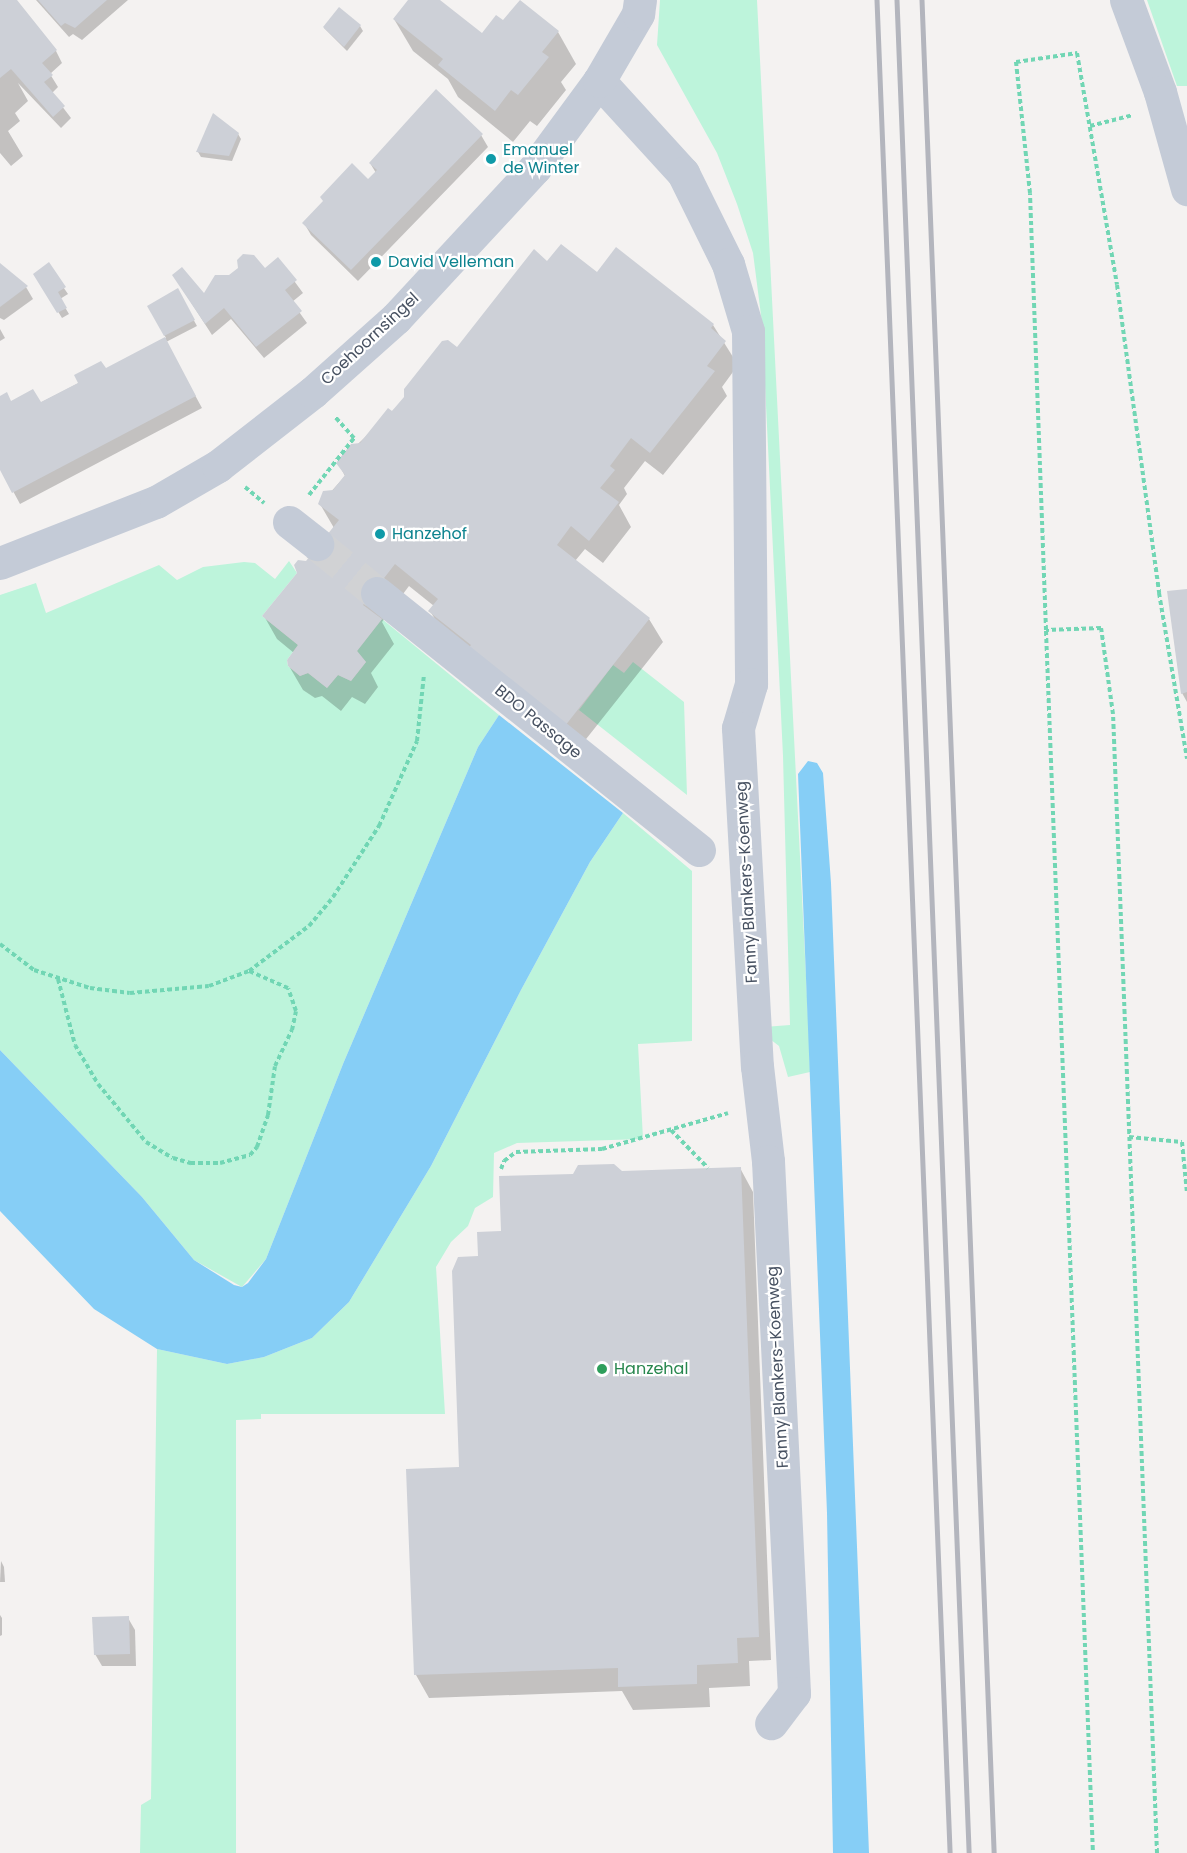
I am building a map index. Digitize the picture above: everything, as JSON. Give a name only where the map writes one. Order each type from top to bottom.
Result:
[{"type":"street","name":"Coehoornsingel","points":[[0,563],[156,502],[218,466],[313,392],[396,318],[527,176],[599,81],[638,15],[640,0]]},
{"type":"street","points":[[1126,0],[1164,105],[1187,189]]},
{"type":"street","name":"Fanny Blankers-Koenweg","points":[[599,81],[683,173],[728,264],[748,331],[751,684],[738,728],[761,1097],[768,1161],[794,1693],[771,1723]]},
{"type":"street","points":[[289,522],[317,544]]},
{"type":"street","name":"BDO Passage","points":[[377,593],[699,850]]},
{"type":"path","points":[[1094,1853],[1030,193],[1016,62],[1077,53],[1187,759]]},
{"type":"path","points":[[1090,126],[1164,105]]},
{"type":"path","points":[[289,522],[354,438],[313,392]]},
{"type":"path","points":[[1046,630],[1101,628],[1108,658],[1157,1853]]},
{"type":"path","points":[[0,944],[34,970],[90,988],[130,993],[170,992],[209,986],[249,971],[309,926],[333,897],[379,826],[417,741],[425,654],[434,639]]},
{"type":"path","points":[[58,979],[75,1045],[98,1084],[124,1117],[146,1142],[173,1158],[220,1164],[249,1155],[257,1147],[268,1115],[275,1066],[292,1030],[296,1011],[288,988],[249,971]]},
{"type":"path","points":[[501,1170],[504,1161],[516,1152],[602,1149],[708,1117],[719,1118],[761,1097]]},
{"type":"path","points":[[671,1130],[708,1168]]},
{"type":"path","points":[[1129,1137],[1182,1142],[1187,1193]]},
{"type":"green space","points":[[660,0],[757,0],[809,1036],[810,1072],[788,1077],[779,1046],[766,1036],[764,1027],[790,1025],[783,756],[762,323],[753,253],[737,204],[717,153],[657,45]]},
{"type":"green space","points":[[1147,0],[1187,0],[1187,86],[1177,86]]},
{"type":"green space","points":[[289,561],[297,573],[262,616],[298,645],[287,660],[288,666],[300,676],[308,673],[327,688],[338,675],[351,681],[366,662],[357,651],[382,619],[499,715],[478,747],[343,1064],[266,1259],[242,1287],[194,1260],[142,1197],[0,1050],[0,595],[36,583],[46,613],[159,565],[177,580],[203,567],[244,562],[255,563],[275,579]]},
{"type":"green space","points":[[633,662],[684,702],[687,795],[579,710],[613,665],[624,673]]},
{"type":"green space","points":[[623,813],[692,871],[692,1041],[638,1044],[643,1139],[517,1143],[494,1153],[493,1197],[475,1208],[468,1226],[451,1242],[436,1267],[445,1414],[261,1414],[261,1419],[236,1420],[236,1853],[140,1853],[141,1805],[151,1799],[157,1349],[227,1364],[264,1357],[312,1338],[349,1302],[431,1166],[521,990],[590,862]]},
{"type":"water","points":[[499,715],[623,813],[590,862],[521,990],[431,1166],[349,1302],[312,1338],[264,1357],[227,1364],[157,1349],[94,1309],[0,1211],[0,1050],[142,1197],[194,1260],[234,1285],[242,1287],[248,1283],[266,1259],[343,1064],[478,747]]},
{"type":"water","points":[[808,761],[817,763],[823,773],[831,883],[869,1853],[833,1853],[827,1513],[798,774]]},
{"type":"building","points":[[0,0],[17,0],[57,50],[42,63],[53,75],[44,82],[65,106],[53,117],[11,69],[0,78]]},
{"type":"building","points":[[38,0],[107,0],[75,28],[65,23],[61,26]]},
{"type":"building","points":[[408,0],[440,0],[482,33],[496,15],[503,20],[520,0],[559,31],[542,52],[549,57],[518,95],[511,90],[495,111],[438,65],[443,59],[393,19]]},
{"type":"building","points":[[339,7],[361,25],[344,47],[323,27]]},
{"type":"building","points":[[436,89],[483,134],[351,270],[302,223],[323,201],[320,197],[352,163],[368,179],[377,170],[369,163]]},
{"type":"building","points":[[213,113],[239,133],[229,156],[196,152]]},
{"type":"building","points":[[561,244],[597,272],[616,247],[714,324],[711,328],[726,341],[707,366],[715,371],[650,453],[631,438],[610,466],[615,470],[600,488],[619,502],[589,541],[571,526],[557,545],[650,618],[561,731],[464,654],[471,645],[428,611],[438,599],[395,564],[363,605],[382,619],[357,651],[366,662],[351,681],[338,675],[327,688],[308,673],[300,676],[288,666],[287,660],[298,645],[262,616],[297,573],[294,565],[298,560],[306,561],[339,520],[318,504],[323,491],[333,490],[345,475],[336,463],[351,444],[360,443],[388,408],[392,411],[404,397],[404,389],[442,341],[448,340],[457,347],[534,249],[547,261]]},
{"type":"building","points":[[243,254],[254,255],[265,268],[278,257],[297,280],[285,290],[302,311],[256,347],[224,308],[205,324],[172,275],[182,267],[204,293],[215,275],[229,275],[238,268],[237,260]]},
{"type":"building","points":[[49,262],[66,287],[58,292],[67,308],[57,313],[33,274]]},
{"type":"building","points":[[0,263],[28,286],[0,307]]},
{"type":"building","points":[[178,288],[195,320],[164,336],[147,306]]},
{"type":"building","points":[[165,337],[196,396],[12,493],[0,470],[0,396],[7,392],[11,401],[33,389],[41,402],[78,383],[74,375],[101,361],[106,368]]},
{"type":"building","points":[[1187,589],[1187,692],[1181,694],[1167,591]]},
{"type":"building","name":"Hanzehal","points":[[614,1164],[622,1171],[741,1167],[759,1637],[737,1638],[738,1663],[697,1665],[697,1684],[618,1687],[618,1668],[414,1675],[406,1469],[459,1467],[452,1271],[458,1257],[478,1256],[477,1232],[501,1231],[499,1176],[573,1174],[578,1165]]},
{"type":"building","points":[[129,1616],[130,1654],[94,1655],[92,1617]]},
{"type":"tunnel","points":[[317,544],[377,593]]},
{"type":"railway","points":[[877,0],[950,1853]]},
{"type":"railway","points":[[897,0],[969,1853]]},
{"type":"railway","points":[[922,0],[994,1853]]},
{"type":"place","name":"Emanuel de Winter","points":[[491,159]]},
{"type":"place","name":"David Velleman","points":[[376,262]]},
{"type":"place","name":"Hanzehof","points":[[380,534]]},
{"type":"place","name":"Hanzehal","points":[[602,1369]]}]
